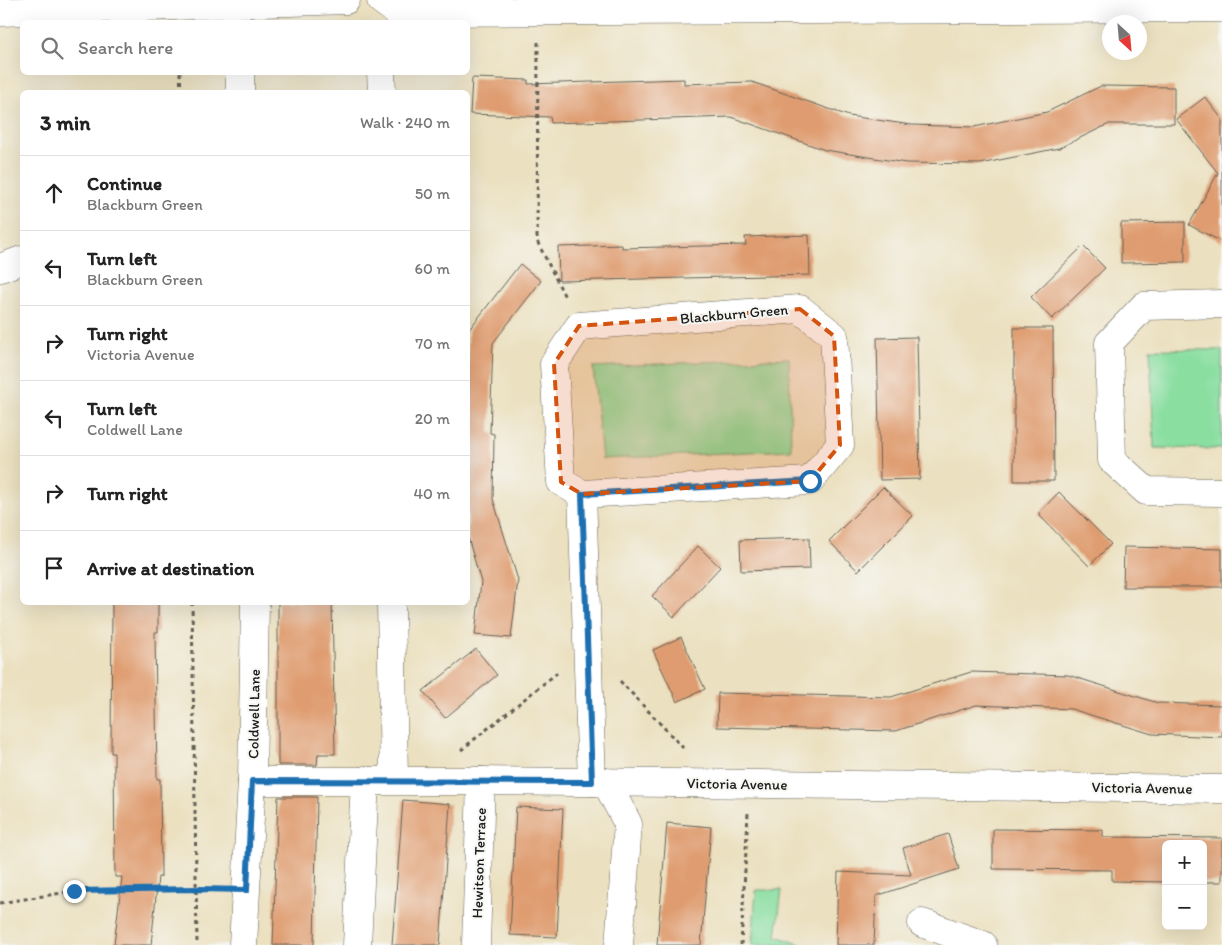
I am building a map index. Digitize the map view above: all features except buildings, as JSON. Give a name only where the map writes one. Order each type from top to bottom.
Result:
[{"type":"street","points":[[0,12],[238,8],[346,0]]},
{"type":"street","points":[[380,0],[397,12],[1222,8]]},
{"type":"street","points":[[380,0],[380,20]]},
{"type":"street","points":[[240,75],[240,90]]},
{"type":"street","points":[[381,75],[382,90]]},
{"type":"street","points":[[0,268],[20,261]]},
{"type":"street","points":[[1222,304],[1144,306],[1109,343],[1112,460],[1146,491],[1222,492]]},
{"type":"street","name":"Blackburn Green","points":[[579,326],[800,309],[834,336],[840,445],[810,481],[582,494]]},
{"type":"street","points":[[579,326],[554,364],[561,482],[582,494],[599,782],[628,824],[619,945]]},
{"type":"street","name":"Coldwell Lane","points":[[243,945],[252,781],[255,605]]},
{"type":"street","points":[[391,605],[394,780]]},
{"type":"street","points":[[357,945],[365,780]]},
{"type":"street","name":"Victoria Avenue","points":[[252,781],[394,780],[1222,789]]},
{"type":"street","name":"Hewitson Terrace","points":[[476,945],[481,781]]},
{"type":"street","points":[[922,923],[983,945]]},
{"type":"path","points":[[538,12],[537,241],[579,326]]},
{"type":"path","points":[[180,75],[180,90]]},
{"type":"path","points":[[192,605],[198,945]]},
{"type":"path","points":[[0,903],[74,891],[247,890]]},
{"type":"highlighted area","points":[[800,309],[834,336],[840,445],[810,481],[582,494],[561,482],[554,364],[579,326]]},
{"type":"green space","points":[[1150,349],[1222,350],[1222,449],[1154,448]]},
{"type":"green space","points":[[789,358],[791,450],[602,459],[593,367]]},
{"type":"green space","points":[[756,890],[782,890],[776,936],[803,945],[752,945]]},
{"type":"route","points":[[74,891],[247,890],[252,781],[592,782],[582,494],[810,481]]}]
